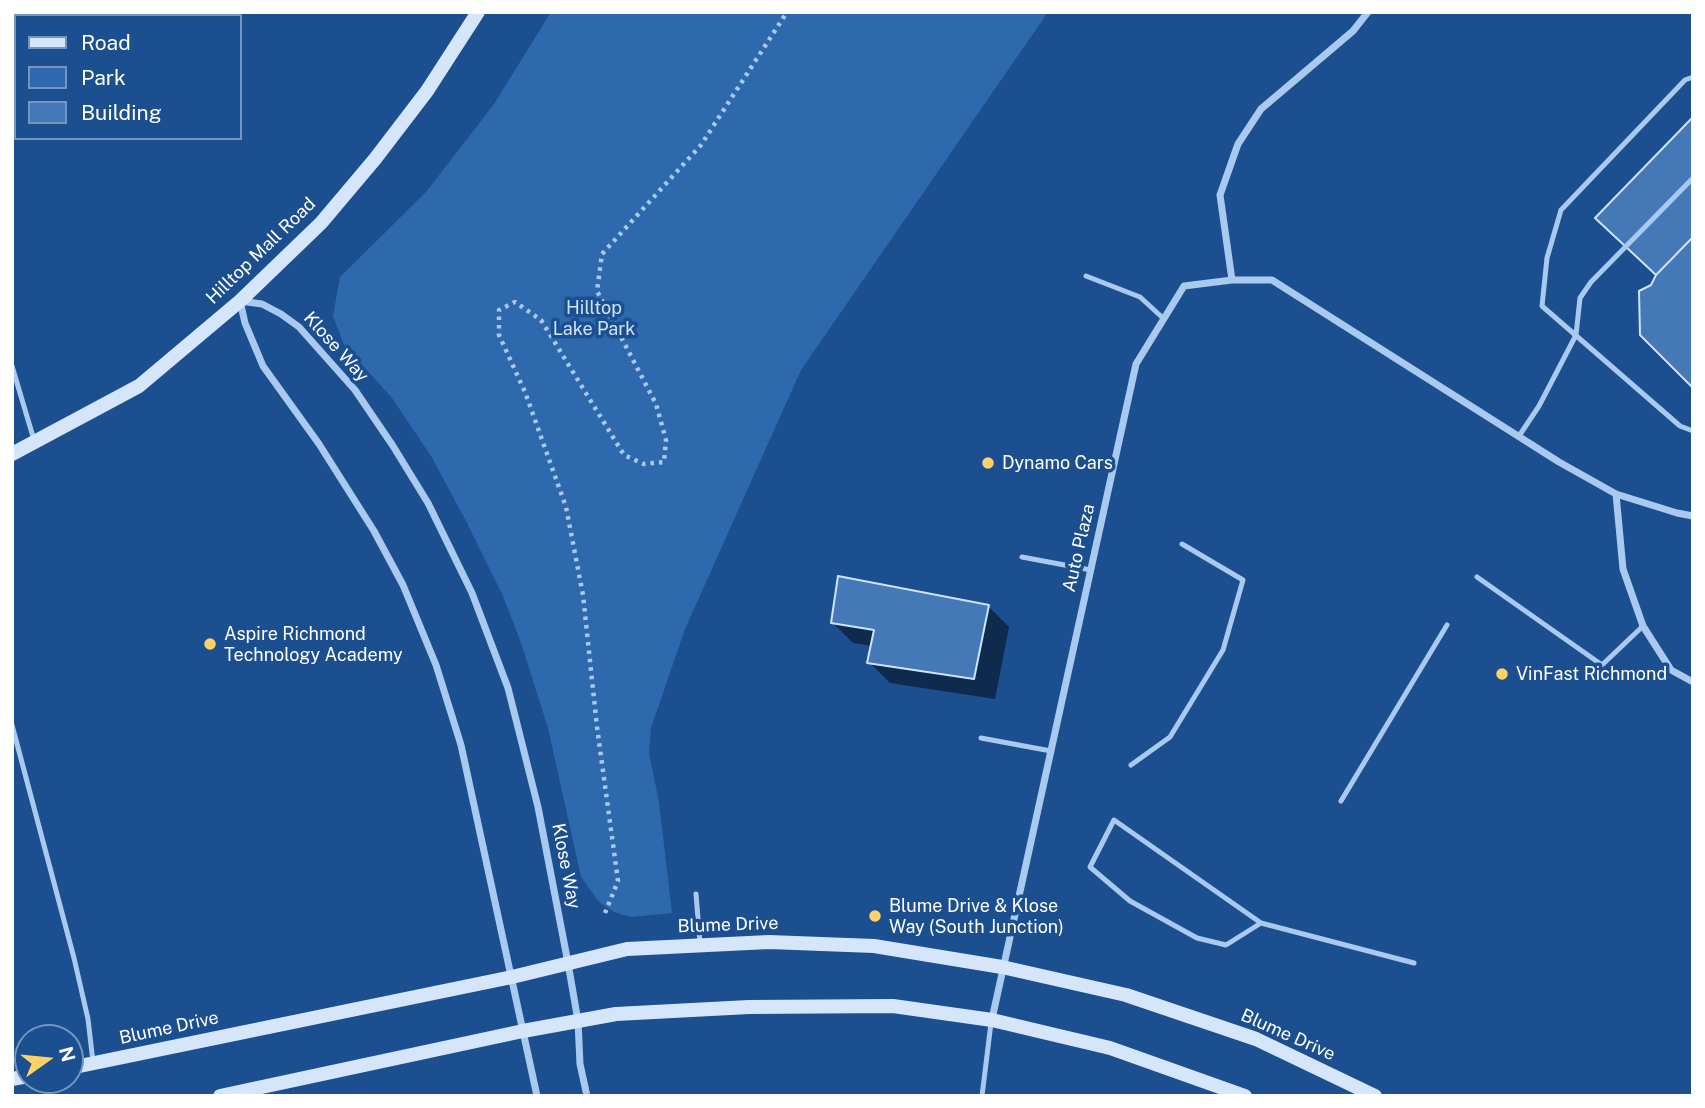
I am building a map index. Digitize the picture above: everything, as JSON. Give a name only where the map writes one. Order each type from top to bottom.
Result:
[{"type":"street","name":"Hilltop Mall Road","points":[[12,454],[139,386],[240,301],[321,223],[375,159],[427,91],[478,12]]},
{"type":"street","points":[[1232,280],[1220,195],[1238,144],[1261,109],[1353,31],[1368,12]]},
{"type":"street","name":"Auto Plaza","points":[[992,1020],[1136,364],[1184,286],[1232,280],[1272,280],[1616,494],[1693,516]]},
{"type":"street","name":"Klose Way","points":[[240,301],[262,304],[299,327],[355,390],[393,446],[444,533],[472,593],[508,688],[541,818],[578,1021],[580,1064],[587,1096]]},
{"type":"street","points":[[240,301],[245,323],[263,366],[326,455],[374,531],[403,585],[446,692],[461,745],[537,1096]]},
{"type":"street","points":[[1616,494],[1623,569],[1643,626],[1671,670],[1693,682]]},
{"type":"street","name":"Blume Drive","points":[[84,1065],[512,977],[628,949],[700,943],[769,942],[874,946],[1002,967],[1126,995],[1256,1039],[1375,1096]]},
{"type":"street","points":[[220,1096],[523,1031],[616,1014],[749,1007],[881,1006],[992,1020],[1110,1048],[1245,1096]]},
{"type":"lane","points":[[1693,77],[1685,80],[1561,210],[1547,258],[1542,306],[1680,426],[1693,431]]},
{"type":"lane","points":[[1519,436],[1539,406],[1576,335],[1580,298],[1591,282],[1693,177]]},
{"type":"lane","points":[[1086,276],[1140,297],[1164,319]]},
{"type":"lane","points":[[12,366],[35,443]]},
{"type":"lane","points":[[1131,765],[1170,737],[1223,650],[1243,580],[1182,544]]},
{"type":"lane","points":[[1022,557],[1091,570]]},
{"type":"lane","points":[[1478,577],[1602,665],[1643,626]]},
{"type":"lane","points":[[1341,801],[1447,625]]},
{"type":"lane","points":[[12,725],[74,958],[88,1019],[93,1063]]},
{"type":"lane","points":[[981,738],[1051,751]]},
{"type":"lane","points":[[1261,923],[1226,945],[1197,938],[1130,901],[1090,867],[1114,820],[1261,923],[1414,963]]},
{"type":"lane","points":[[696,894],[700,943]]},
{"type":"lane","points":[[982,1096],[992,1020]]},
{"type":"path","points":[[605,913],[618,881],[597,727],[583,595],[566,507],[525,392],[499,335],[499,310],[515,302],[541,320],[624,455],[644,464],[664,462],[666,440],[656,404],[597,291],[602,254],[701,145],[787,12]]},
{"type":"green space","name":"Hilltop Lake Park","points":[[551,12],[1048,12],[801,370],[685,629],[651,728],[649,753],[659,802],[672,913],[631,917],[614,912],[599,902],[581,877],[548,728],[503,596],[431,456],[392,398],[344,345],[333,316],[340,277],[426,192],[494,104]]},
{"type":"building","points":[[1693,117],[1693,237],[1656,275],[1595,218]]},
{"type":"building","points":[[1693,237],[1693,388],[1640,335],[1639,291],[1651,285],[1656,275]]},
{"type":"building","points":[[838,576],[989,605],[974,679],[867,663],[874,630],[831,623]]},
{"type":"place","name":"Dynamo Cars","points":[[988,463]]},
{"type":"place","name":"Aspire Richmond Technology Academy","points":[[210,644]]},
{"type":"place","name":"VinFast Richmond","points":[[1502,674]]},
{"type":"place","name":"Blume Drive & Klose Way (South Junction)","points":[[875,916]]}]
